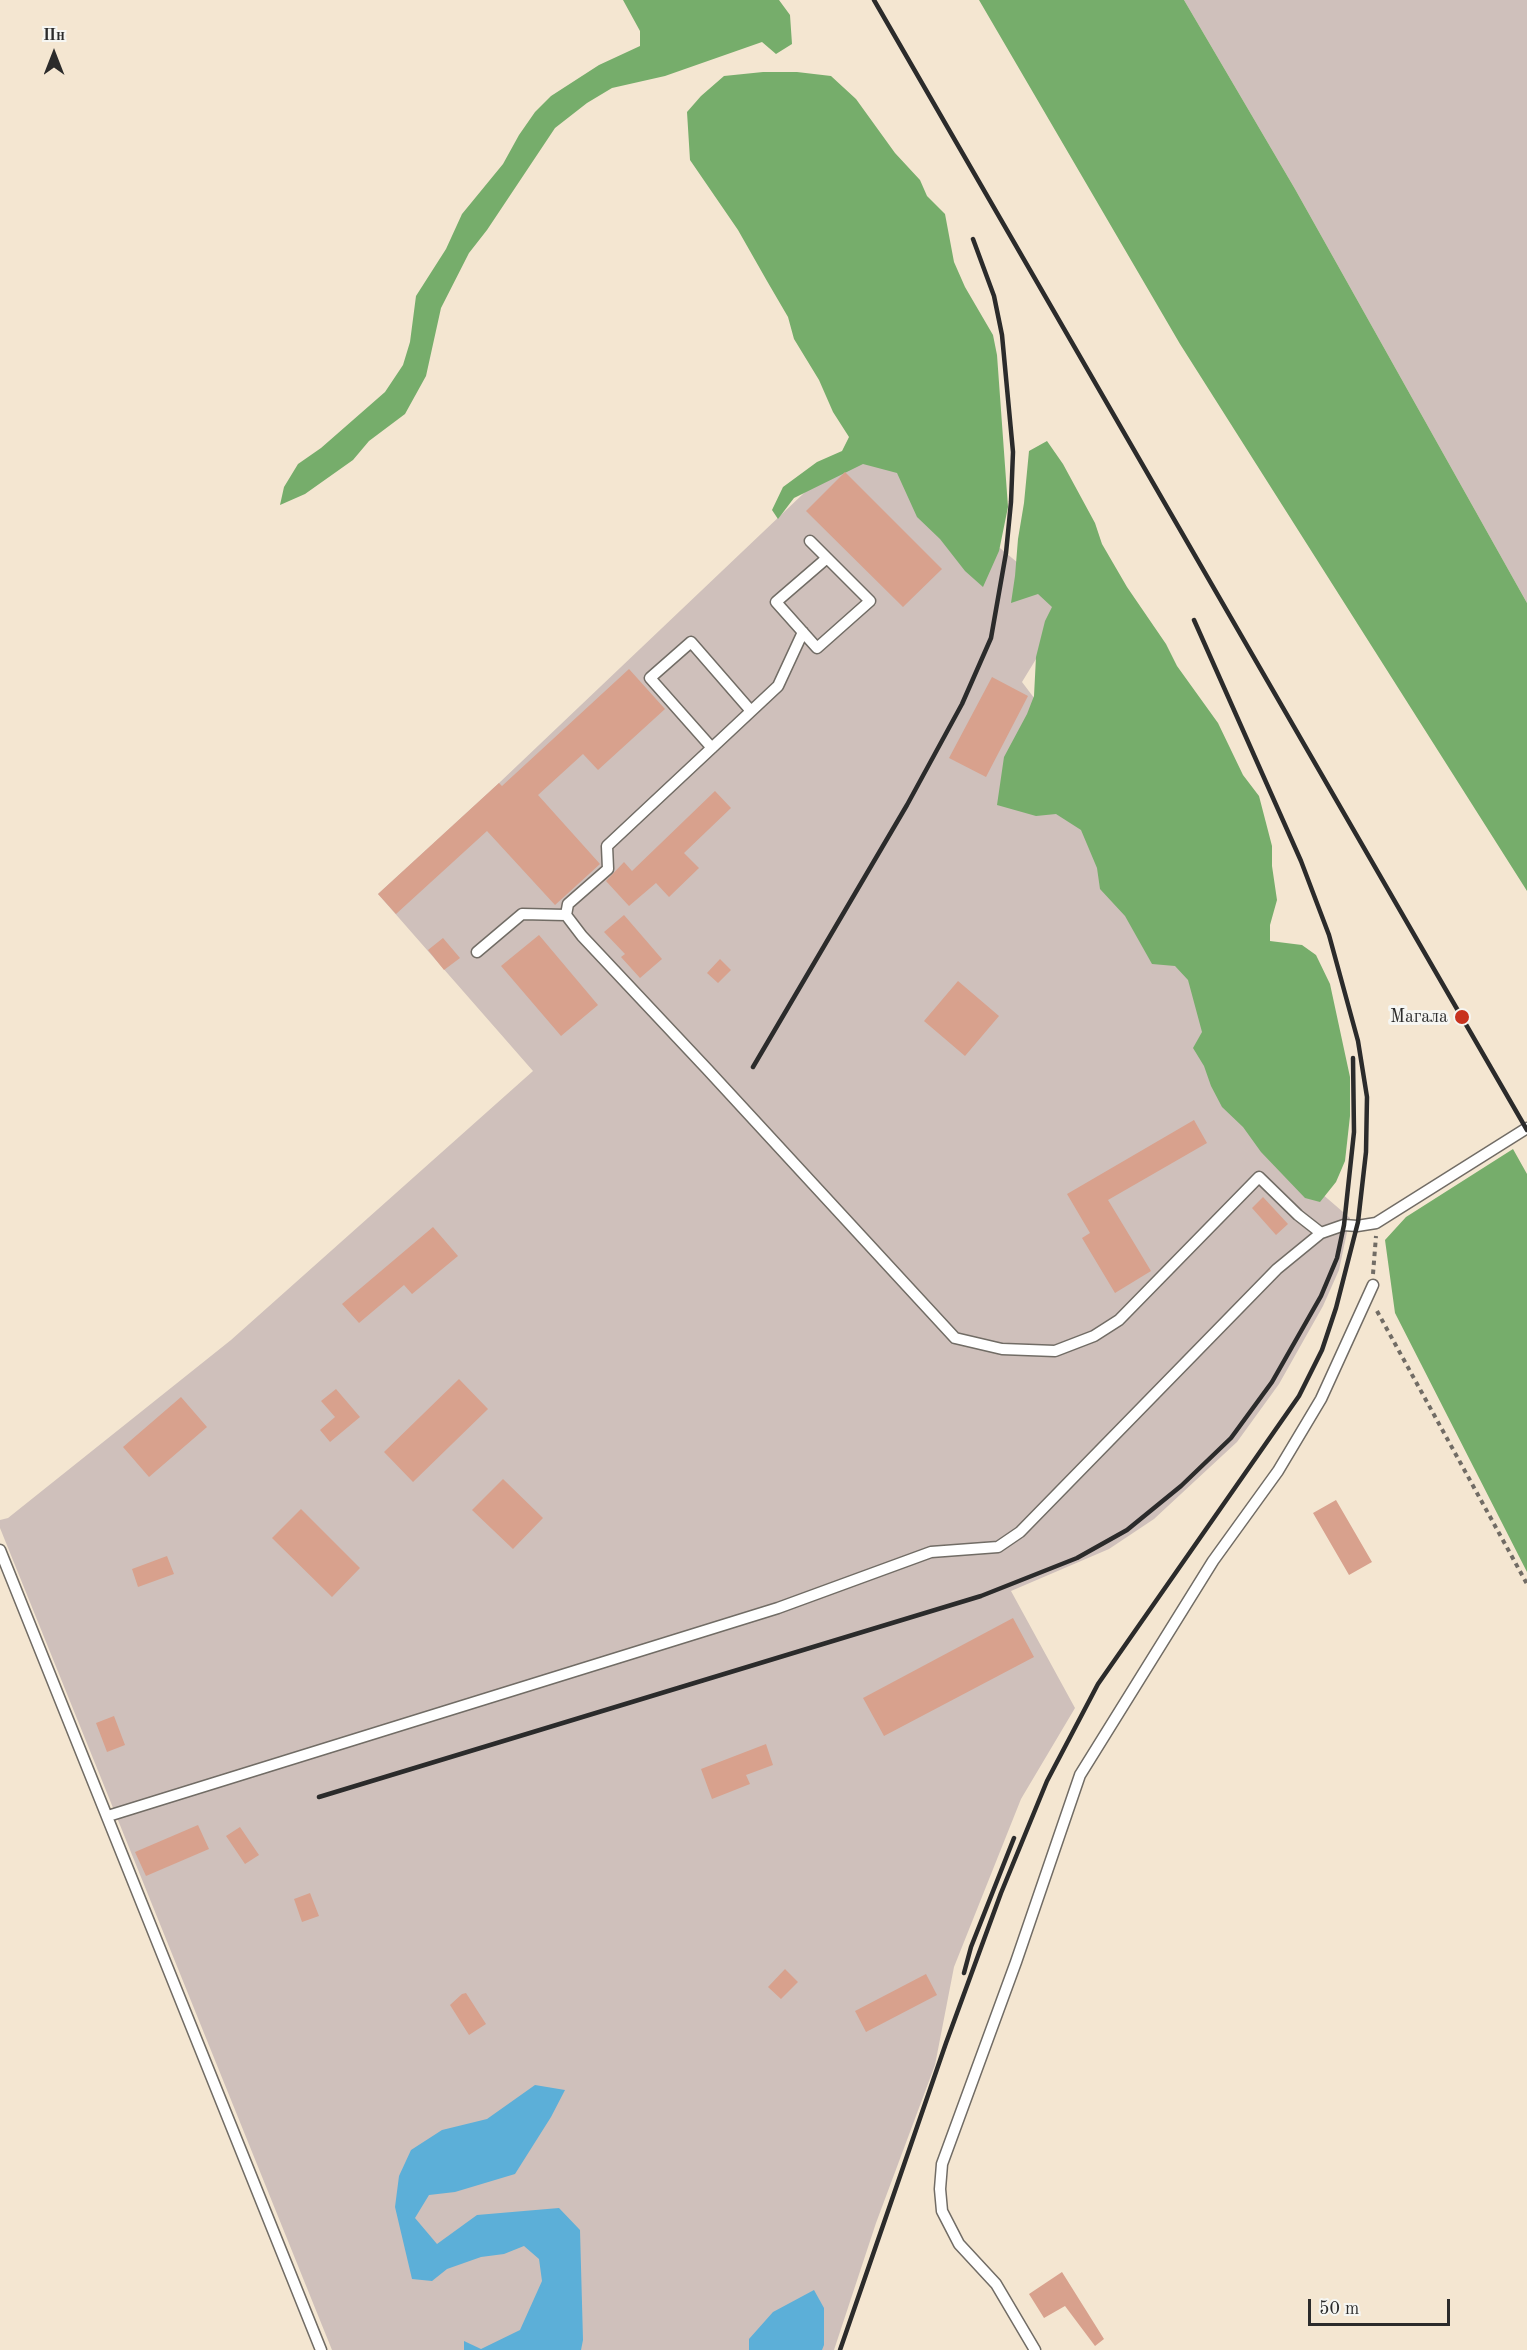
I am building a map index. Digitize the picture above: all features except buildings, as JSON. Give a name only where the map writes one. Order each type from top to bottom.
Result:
[{"type":"lane","points":[[810,541],[827,558],[870,601],[817,648],[776,602],[827,558]]},
{"type":"lane","points":[[803,632],[778,686],[607,846],[608,868],[568,903],[566,915],[582,936],[955,1338],[1002,1349],[1055,1351],[1094,1336],[1119,1320],[1259,1177],[1298,1215],[1321,1233]]},
{"type":"lane","points":[[712,748],[651,678],[691,642],[751,711]]},
{"type":"lane","points":[[477,952],[522,914],[566,915]]},
{"type":"lane","points":[[108,1815],[778,1608],[931,1552],[998,1547],[1020,1533],[1277,1269],[1321,1233],[1344,1225],[1357,1226],[1376,1223],[1527,1128]]},
{"type":"lane","points":[[1035,2350],[996,2284],[959,2244],[942,2211],[940,2189],[942,2164],[1016,1962],[1080,1775],[1214,1561],[1278,1472],[1321,1399],[1373,1285]]},
{"type":"lane","points":[[0,1550],[321,2350]]},
{"type":"path","points":[[1376,1223],[1373,1285],[1377,1314],[1527,1584]]},
{"type":"shaded area","points":[[1184,0],[1527,0],[1527,603],[1295,189]]},
{"type":"shaded area","points":[[864,436],[1069,605],[1022,682],[1050,719],[1321,1193],[1350,1218],[1339,1270],[1323,1306],[1279,1384],[1237,1442],[1154,1519],[1109,1549],[1011,1591],[1075,1708],[1021,1799],[954,1967],[935,2065],[876,2223],[834,2350],[332,2350],[0,1528],[0,1520],[8,1518],[231,1340],[533,1071],[378,894],[499,783]]},
{"type":"green space","points":[[623,0],[779,0],[790,15],[792,44],[776,54],[762,42],[665,76],[612,88],[587,103],[555,128],[469,253],[441,308],[426,376],[405,414],[369,441],[353,460],[305,494],[280,505],[284,487],[298,464],[321,448],[385,392],[403,365],[410,342],[416,296],[446,249],[462,214],[503,164],[535,112],[551,96],[599,65],[640,46],[640,31]]},
{"type":"green space","points":[[979,0],[1184,0],[1295,189],[1527,603],[1527,891],[1180,344]]},
{"type":"green space","points":[[763,72],[797,72],[831,76],[856,99],[895,153],[920,180],[927,196],[945,214],[954,262],[965,287],[993,335],[997,355],[1008,507],[999,551],[983,587],[965,571],[940,539],[917,517],[897,473],[863,464],[794,498],[778,519],[772,510],[783,487],[817,462],[842,451],[849,437],[794,339],[788,317],[738,230],[690,160],[687,112],[724,76]]},
{"type":"green space","points":[[1047,441],[1063,464],[1095,523],[1102,544],[1127,587],[1166,644],[1177,666],[1218,723],[1243,775],[1259,796],[1272,846],[1272,866],[1277,900],[1270,925],[1270,941],[1302,945],[1316,955],[1330,984],[1350,1077],[1350,1116],[1345,1161],[1336,1182],[1320,1202],[1305,1198],[1261,1152],[1243,1127],[1222,1107],[1204,1066],[1193,1048],[1202,1032],[1188,980],[1175,966],[1152,964],[1125,916],[1100,889],[1097,868],[1081,830],[1056,814],[1036,816],[997,805],[1004,757],[1034,696],[1036,657],[1045,621],[1052,607],[1038,594],[1011,603],[1029,451]]},
{"type":"green space","points":[[1513,1149],[1527,1174],[1527,1572],[1395,1313],[1385,1240],[1406,1217]]},
{"type":"water","points":[[535,2085],[565,2090],[515,2174],[455,2192],[429,2195],[415,2218],[437,2244],[477,2215],[559,2208],[580,2230],[583,2340],[581,2350],[464,2350],[464,2341],[481,2349],[520,2330],[542,2281],[539,2259],[524,2246],[504,2254],[481,2257],[447,2269],[432,2281],[412,2279],[395,2207],[399,2176],[411,2150],[442,2130],[487,2119]]},
{"type":"water","points":[[814,2290],[824,2308],[822,2350],[749,2350],[749,2339],[773,2312]]},
{"type":"railway","points":[[874,0],[1527,1130]]},
{"type":"railway","points":[[753,1067],[907,805],[962,704],[991,638],[1006,553],[1013,452],[1002,335],[994,296],[973,239]]},
{"type":"railway","points":[[840,2350],[946,2043],[1001,1893],[1047,1781],[1098,1684],[1299,1396],[1322,1350],[1336,1308],[1358,1222],[1366,1152],[1367,1097],[1358,1041],[1329,935],[1301,861],[1194,620]]},
{"type":"railway","points":[[319,1797],[981,1596],[1077,1558],[1127,1530],[1181,1486],[1231,1438],[1272,1382],[1321,1296],[1337,1258],[1344,1225],[1354,1132],[1353,1058]]},
{"type":"railway","points":[[964,1973],[971,1947],[1014,1838]]},
{"type":"place","name":"Магала","points":[[1462,1017]]}]
